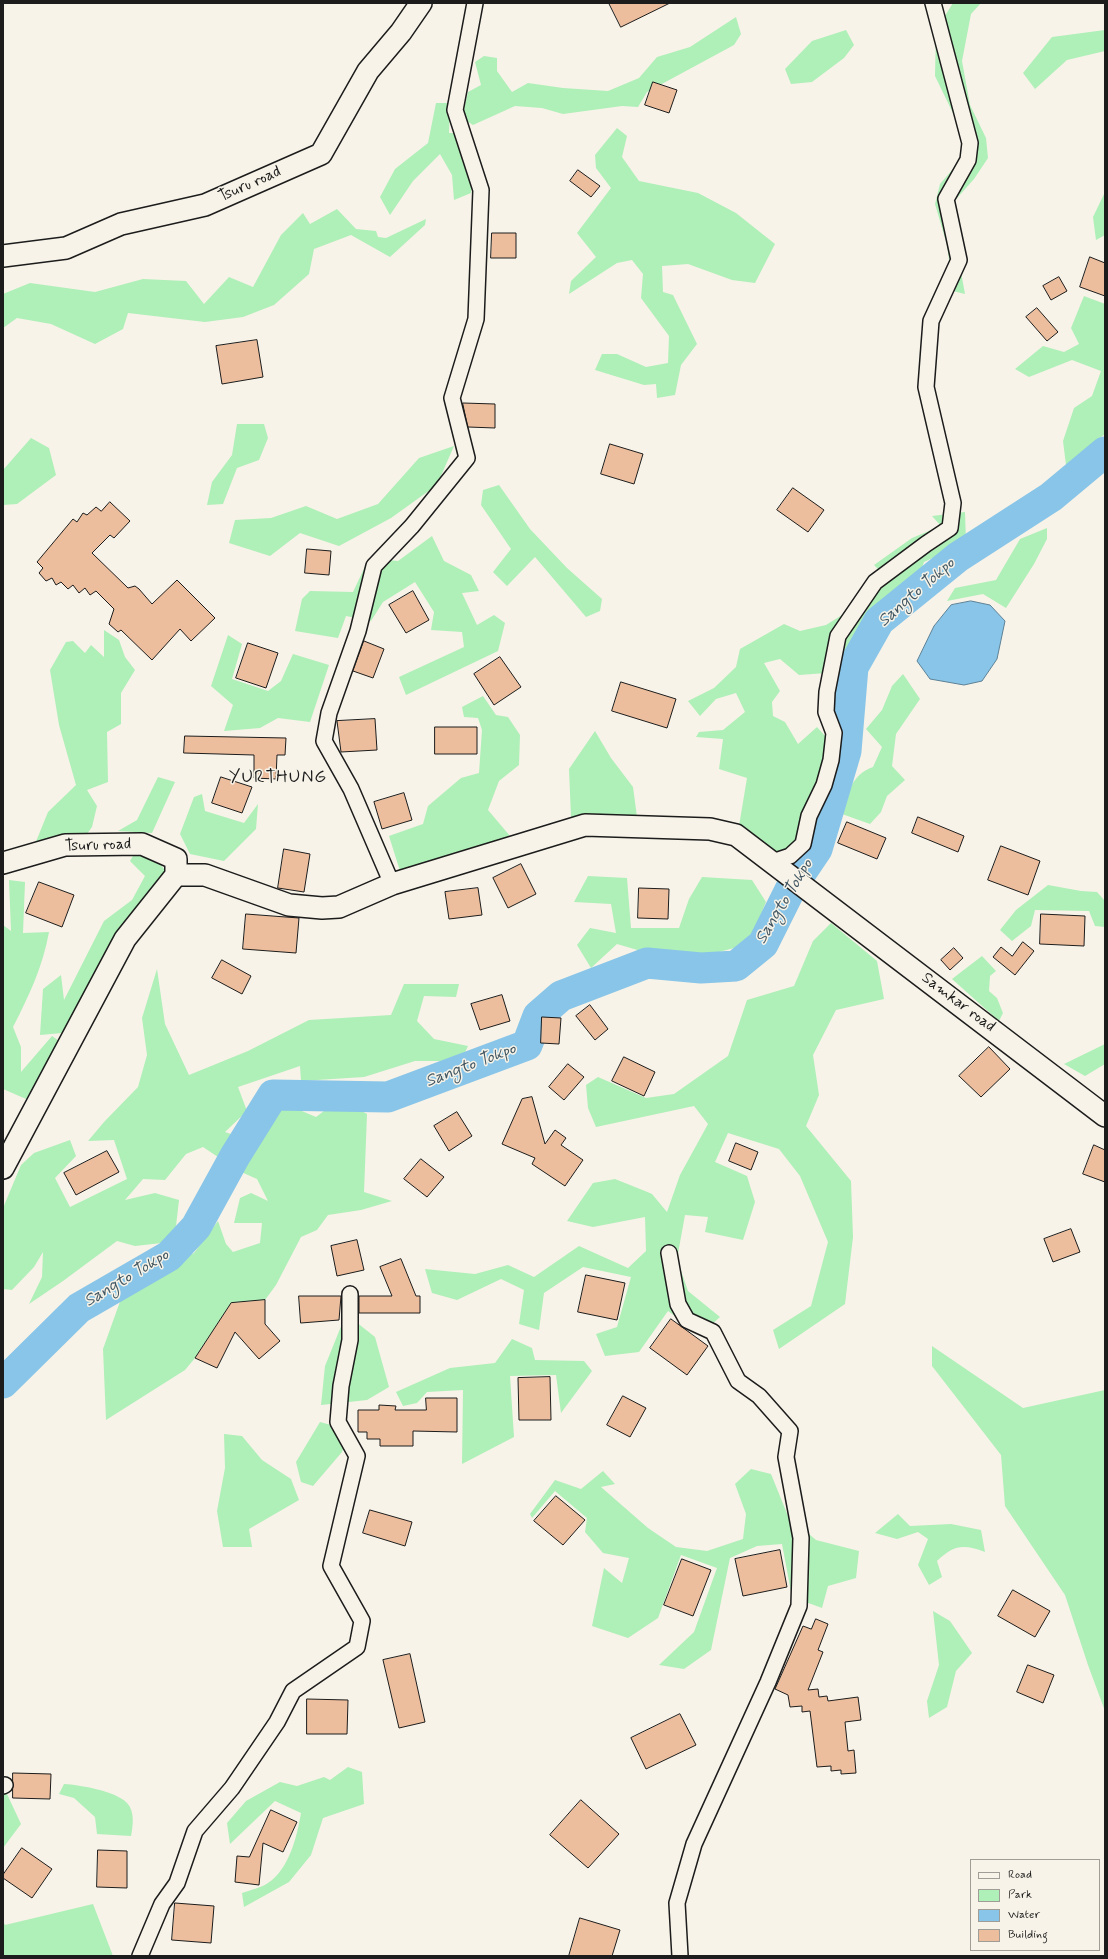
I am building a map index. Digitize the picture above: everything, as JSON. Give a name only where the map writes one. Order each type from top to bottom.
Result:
[{"type":"main road","name":"Tsuru road","points":[[3,256],[66,248],[121,224],[205,204],[321,154],[368,71],[402,32],[421,3]]},
{"type":"main road","name":"Samkar road","points":[[176,875],[205,875],[289,905],[322,908],[339,907],[392,884],[585,825],[710,829],[736,835],[1105,1116]]},
{"type":"main road","name":"Tsuru road","points":[[3,863],[65,845],[142,844],[176,859],[176,875]]},
{"type":"main road","points":[[3,1168],[126,939],[176,875]]},
{"type":"street","points":[[392,884],[351,789],[324,740],[329,713],[358,631],[374,566],[412,526],[466,458],[452,398],[476,319],[480,190],[455,110],[475,3]]},
{"type":"street","points":[[779,867],[803,844],[808,816],[824,784],[831,760],[834,732],[826,712],[826,692],[838,636],[875,582],[950,528],[953,503],[926,387],[931,321],[959,260],[946,199],[968,160],[970,143],[933,3]]},
{"type":"street","points":[[669,1253],[678,1304],[687,1320],[713,1332],[738,1381],[759,1396],[790,1431],[786,1457],[801,1538],[798,1606],[768,1682],[694,1844],[677,1903],[680,1956]]},
{"type":"street","points":[[140,1956],[162,1904],[177,1883],[195,1831],[232,1788],[277,1722],[294,1691],[357,1647],[362,1621],[331,1566],[357,1456],[338,1422],[341,1386],[350,1340],[350,1294]]},
{"type":"green space","points":[[953,3],[981,3],[971,14],[962,61],[970,105],[986,138],[988,158],[974,179],[949,207],[965,294],[953,291],[947,245],[935,204],[940,184],[965,155],[964,136],[935,76],[936,30]]},
{"type":"green space","points":[[736,17],[741,34],[734,45],[647,92],[638,107],[622,106],[563,114],[542,108],[515,106],[473,125],[462,118],[468,92],[481,85],[475,62],[484,56],[497,58],[497,71],[512,92],[528,83],[563,88],[608,91],[639,78],[657,57],[690,47]]},
{"type":"green space","points":[[846,30],[854,45],[844,58],[812,82],[791,84],[785,69],[812,41]]},
{"type":"green space","points":[[1105,30],[1105,51],[1067,60],[1035,89],[1023,73],[1052,37]]},
{"type":"green space","points":[[436,103],[450,103],[449,133],[459,133],[472,178],[471,193],[454,200],[452,175],[440,154],[413,181],[390,215],[380,197],[395,169],[428,143]]},
{"type":"green space","points":[[617,128],[627,136],[622,157],[639,181],[698,193],[736,213],[775,244],[755,283],[732,280],[688,264],[662,266],[663,292],[673,295],[697,344],[681,365],[675,395],[657,398],[656,384],[644,385],[595,370],[602,354],[617,354],[646,367],[668,363],[669,336],[641,298],[643,274],[632,260],[617,263],[569,294],[571,281],[596,257],[577,233],[611,188],[596,168],[595,155]]},
{"type":"green space","points":[[1105,192],[1105,235],[1096,240],[1093,217]]},
{"type":"green space","points":[[337,209],[356,229],[376,231],[378,237],[386,238],[426,219],[425,225],[390,257],[351,235],[314,249],[309,274],[274,305],[243,317],[205,322],[128,313],[123,329],[95,344],[51,324],[17,318],[3,328],[3,294],[30,283],[95,292],[143,279],[186,281],[204,304],[229,277],[253,287],[281,235],[303,213],[310,224]]},
{"type":"green space","points":[[1084,296],[1105,304],[1105,434],[1066,465],[1063,441],[1074,408],[1092,396],[1101,371],[1072,360],[1029,377],[1015,369],[1043,346],[1064,352],[1079,344],[1071,328]]},
{"type":"green space","points":[[237,424],[264,424],[268,438],[259,460],[237,468],[223,504],[207,505],[212,482],[232,455]]},
{"type":"green space","points":[[31,438],[49,448],[56,475],[17,504],[3,505],[3,470]]},
{"type":"green space","points":[[454,446],[437,485],[391,518],[339,546],[300,533],[270,556],[229,543],[235,520],[271,518],[306,506],[337,519],[378,504],[419,458]]},
{"type":"green space","points":[[499,485],[530,529],[567,568],[602,599],[600,611],[586,617],[535,557],[507,586],[493,572],[511,549],[481,505],[483,490]]},
{"type":"green space","points":[[965,512],[966,542],[924,562],[919,576],[878,606],[853,641],[840,672],[799,675],[780,659],[764,663],[780,691],[772,702],[773,716],[785,722],[798,744],[817,727],[826,737],[824,764],[806,809],[797,857],[778,854],[739,826],[747,778],[719,769],[723,739],[696,737],[699,732],[723,730],[745,712],[736,693],[716,699],[700,716],[688,701],[714,688],[736,667],[740,649],[784,624],[800,631],[826,625],[858,605],[884,575],[874,565],[912,538],[941,526],[932,516]]},
{"type":"green space","points":[[1047,528],[1047,539],[1034,564],[1006,608],[983,594],[947,601],[955,588],[996,580],[1020,539]]},
{"type":"green space","points":[[432,536],[444,561],[471,575],[479,591],[462,593],[477,625],[494,615],[505,623],[498,651],[406,695],[399,677],[464,647],[462,632],[431,630],[434,612],[415,582],[383,602],[371,621],[346,616],[338,638],[295,631],[302,599],[310,591],[353,592],[369,558],[398,561]]},
{"type":"green space","points":[[104,630],[119,640],[125,657],[135,670],[121,693],[121,724],[107,732],[108,782],[87,790],[97,806],[92,827],[84,838],[35,844],[48,812],[76,785],[59,725],[50,670],[66,642],[73,641],[85,653],[91,645],[104,657]]},
{"type":"green space","points":[[228,635],[242,644],[232,679],[268,691],[281,681],[293,654],[329,665],[310,722],[278,718],[260,728],[224,731],[233,705],[211,686]]},
{"type":"green space","points":[[903,674],[920,699],[896,734],[892,766],[905,780],[887,796],[881,812],[870,824],[842,814],[848,792],[855,780],[860,774],[873,767],[882,747],[866,729],[882,710],[892,686]]},
{"type":"green space","points":[[483,696],[496,715],[508,717],[520,735],[519,765],[499,781],[488,810],[510,836],[400,871],[389,836],[423,824],[428,806],[461,778],[479,773],[482,730],[478,718],[464,717],[462,707]]},
{"type":"green space","points":[[595,731],[611,758],[633,787],[637,817],[619,815],[571,817],[569,769]]},
{"type":"green space","points":[[158,777],[175,782],[152,833],[118,831],[137,820]]},
{"type":"green space","points":[[202,794],[205,811],[244,823],[258,804],[256,829],[224,861],[190,854],[180,834],[194,797]]},
{"type":"green space","points":[[134,854],[158,862],[166,871],[122,924],[62,1033],[40,1035],[43,989],[61,975],[64,1000],[104,921],[132,900],[145,876],[130,861]]},
{"type":"green space","points":[[588,876],[627,878],[631,928],[679,928],[689,899],[702,877],[752,880],[766,902],[749,944],[704,956],[668,959],[617,944],[591,968],[577,945],[590,928],[616,933],[611,904],[574,902]]},
{"type":"green space","points":[[9,880],[25,882],[23,933],[49,932],[35,981],[13,1027],[21,1047],[21,1072],[52,1036],[62,1043],[26,1099],[3,1089],[3,925],[11,931]]},
{"type":"green space","points":[[1048,885],[1081,891],[1097,892],[1105,901],[1105,927],[1095,926],[1089,911],[1035,910],[1031,926],[1012,941],[1000,930],[1016,910]]},
{"type":"green space","points":[[831,923],[877,961],[884,999],[836,1010],[813,1055],[819,1095],[806,1126],[851,1181],[853,1237],[845,1304],[779,1349],[773,1330],[811,1306],[828,1242],[800,1176],[779,1149],[728,1133],[715,1162],[747,1176],[755,1202],[743,1240],[705,1232],[708,1217],[685,1215],[677,1259],[688,1291],[720,1317],[700,1335],[668,1311],[639,1352],[605,1356],[596,1334],[617,1327],[631,1277],[583,1267],[544,1293],[539,1330],[519,1324],[524,1290],[501,1279],[457,1300],[432,1293],[425,1269],[475,1274],[508,1265],[534,1277],[579,1246],[628,1268],[646,1251],[645,1217],[593,1227],[567,1221],[593,1183],[615,1179],[652,1194],[667,1212],[680,1175],[708,1124],[694,1106],[596,1127],[588,1108],[586,1085],[598,1077],[646,1098],[674,1094],[728,1056],[747,1000],[794,986],[813,941]]},
{"type":"green space","points":[[982,956],[996,971],[990,976],[989,991],[997,998],[1003,1013],[999,1021],[952,979]]},
{"type":"green space","points":[[157,969],[165,1024],[189,1075],[248,1051],[309,1020],[391,1015],[404,984],[459,984],[456,997],[424,996],[417,1021],[434,1039],[468,1046],[461,1061],[415,1061],[364,1077],[301,1081],[300,1066],[238,1087],[247,1111],[225,1132],[234,1135],[218,1157],[203,1147],[186,1154],[165,1180],[143,1179],[125,1200],[155,1193],[179,1200],[176,1226],[162,1243],[135,1246],[117,1241],[29,1304],[42,1277],[43,1252],[34,1267],[12,1290],[3,1289],[3,1208],[21,1165],[34,1153],[70,1140],[76,1156],[55,1178],[70,1207],[127,1179],[114,1140],[88,1141],[138,1087],[147,1055],[142,1018]]},
{"type":"green space","points":[[1105,1044],[1105,1064],[1085,1076],[1064,1064]]},
{"type":"green space","points":[[340,1099],[367,1114],[364,1192],[392,1201],[361,1210],[328,1215],[317,1230],[301,1237],[276,1285],[265,1300],[231,1303],[195,1358],[185,1370],[106,1420],[103,1349],[122,1296],[163,1267],[194,1253],[218,1221],[226,1244],[233,1252],[260,1243],[262,1223],[234,1223],[240,1198],[251,1193],[268,1201],[257,1179],[239,1171],[264,1123],[283,1103],[316,1117]]},
{"type":"green space","points":[[346,1314],[375,1337],[389,1387],[367,1400],[321,1405],[325,1366]]},
{"type":"green space","points":[[512,1339],[532,1348],[535,1360],[584,1361],[592,1371],[561,1413],[556,1375],[510,1376],[514,1437],[462,1464],[463,1390],[427,1392],[417,1403],[403,1406],[396,1392],[450,1368],[495,1363]]},
{"type":"green space","points":[[932,1346],[1023,1408],[1105,1390],[1105,1711],[1065,1595],[1005,1506],[1001,1455],[932,1366]]},
{"type":"green space","points":[[320,1422],[349,1430],[342,1452],[313,1486],[301,1482],[296,1462]]},
{"type":"green space","points":[[224,1434],[242,1436],[262,1460],[291,1479],[299,1500],[249,1529],[252,1547],[223,1547],[217,1511],[225,1468]]},
{"type":"green space","points":[[751,1469],[771,1474],[788,1516],[816,1540],[859,1551],[856,1578],[828,1586],[822,1608],[792,1597],[782,1544],[757,1546],[730,1558],[711,1650],[684,1669],[659,1665],[694,1632],[717,1568],[681,1555],[658,1618],[628,1638],[592,1626],[604,1568],[622,1583],[629,1558],[603,1553],[585,1532],[587,1518],[555,1491],[532,1518],[530,1514],[555,1480],[581,1489],[603,1471],[615,1484],[601,1487],[648,1528],[676,1547],[707,1551],[743,1539],[746,1514],[735,1484]]},
{"type":"green space","points":[[898,1514],[910,1526],[951,1524],[981,1530],[985,1552],[965,1547],[954,1549],[937,1561],[942,1577],[929,1585],[918,1565],[928,1539],[918,1532],[897,1539],[875,1533]]},
{"type":"green space","points":[[933,1611],[950,1621],[972,1653],[956,1671],[947,1707],[929,1718],[927,1701],[939,1665]]},
{"type":"green space","points":[[348,1767],[362,1772],[364,1804],[323,1818],[311,1855],[289,1882],[244,1907],[242,1893],[259,1888],[268,1883],[275,1877],[287,1861],[297,1832],[301,1813],[275,1801],[230,1844],[227,1823],[246,1801],[280,1782],[297,1786],[324,1777],[330,1780]]},
{"type":"green space","points":[[64,1784],[97,1789],[122,1799],[130,1806],[132,1814],[133,1823],[131,1836],[97,1834],[95,1817],[74,1798],[59,1794]]},
{"type":"green space","points":[[3,1794],[7,1794],[21,1824],[3,1848]]},
{"type":"green space","points":[[93,1904],[113,1956],[3,1956],[3,1921],[5,1925]]},
{"type":"water","points":[[971,601],[990,605],[1005,621],[997,659],[982,681],[964,685],[930,679],[917,661],[934,626],[951,605]]},
{"type":"building","points":[[609,3],[670,3],[621,27]]},
{"type":"building","points":[[653,82],[677,90],[669,113],[645,105]]},
{"type":"building","points":[[578,170],[600,186],[591,197],[570,181]]},
{"type":"building","points":[[492,233],[516,233],[516,258],[491,258]]},
{"type":"building","points":[[1090,257],[1105,263],[1105,296],[1080,287]]},
{"type":"building","points":[[1059,277],[1067,291],[1051,300],[1043,286]]},
{"type":"building","points":[[1037,308],[1058,332],[1047,341],[1026,317]]},
{"type":"building","points":[[257,340],[263,377],[222,384],[216,346]]},
{"type":"building","points":[[463,403],[495,404],[495,428],[468,427]]},
{"type":"building","points":[[610,444],[643,454],[634,484],[601,474]]},
{"type":"building","points":[[793,488],[824,510],[808,532],[777,510]]},
{"type":"building","points":[[110,502],[130,521],[114,538],[110,535],[92,553],[128,588],[135,586],[152,604],[177,580],[215,618],[191,641],[180,629],[152,660],[121,630],[118,632],[109,624],[114,609],[96,591],[90,595],[85,588],[79,593],[73,585],[68,589],[61,582],[56,585],[52,578],[46,581],[39,573],[43,568],[37,562],[73,519],[77,522],[83,513],[87,515],[96,507],[101,511]]},
{"type":"building","points":[[307,549],[331,551],[329,575],[305,573]]},
{"type":"building","points":[[413,591],[429,620],[406,633],[389,605]]},
{"type":"building","points":[[364,641],[384,649],[373,678],[353,671]]},
{"type":"building","points":[[248,643],[278,653],[266,688],[236,678]]},
{"type":"building","points":[[500,657],[521,687],[494,705],[474,674]]},
{"type":"building","points":[[621,682],[676,699],[667,728],[612,711]]},
{"type":"building","points":[[375,719],[377,750],[341,752],[337,721]]},
{"type":"building","points":[[435,727],[477,727],[477,754],[435,754]]},
{"type":"building","points":[[185,736],[286,738],[285,755],[277,755],[276,779],[254,778],[254,755],[184,753]]},
{"type":"building","points":[[221,777],[252,787],[242,813],[212,803]]},
{"type":"building","points":[[404,793],[412,820],[382,829],[374,802]]},
{"type":"building","points":[[918,817],[964,836],[958,852],[912,833]]},
{"type":"building","points":[[847,822],[886,838],[877,859],[838,843]]},
{"type":"building","points":[[1001,846],[1040,861],[1028,895],[988,880]]},
{"type":"building","points":[[284,849],[310,854],[304,892],[278,888]]},
{"type":"building","points":[[521,864],[536,894],[508,908],[493,878]]},
{"type":"building","points":[[39,882],[74,895],[62,927],[26,913]]},
{"type":"building","points":[[478,888],[482,915],[449,919],[445,892]]},
{"type":"building","points":[[639,888],[669,889],[668,919],[638,918]]},
{"type":"building","points":[[246,914],[299,918],[296,953],[243,949]]},
{"type":"building","points":[[1041,914],[1085,916],[1084,946],[1040,944]]},
{"type":"building","points":[[1023,942],[1034,951],[1015,975],[993,957],[1001,947],[1012,956]]},
{"type":"building","points":[[954,948],[963,958],[950,970],[941,960]]},
{"type":"building","points":[[222,960],[251,976],[242,994],[212,978]]},
{"type":"building","points":[[502,995],[510,1021],[480,1030],[471,1004]]},
{"type":"building","points":[[590,1005],[608,1029],[595,1040],[576,1016]]},
{"type":"building","points":[[542,1017],[561,1018],[559,1044],[541,1043]]},
{"type":"building","points":[[989,1047],[1010,1069],[981,1097],[959,1076]]},
{"type":"building","points":[[624,1057],[655,1072],[644,1096],[612,1081]]},
{"type":"building","points":[[568,1064],[584,1077],[564,1100],[549,1087]]},
{"type":"building","points":[[532,1097],[545,1144],[555,1130],[566,1138],[561,1145],[583,1160],[565,1186],[532,1164],[535,1158],[502,1144],[522,1099]]},
{"type":"building","points":[[457,1112],[472,1136],[449,1151],[434,1126]]},
{"type":"building","points":[[736,1143],[758,1152],[751,1170],[729,1161]]},
{"type":"building","points":[[1094,1145],[1105,1150],[1105,1182],[1083,1174]]},
{"type":"building","points":[[107,1151],[119,1172],[76,1195],[64,1173]]},
{"type":"building","points":[[421,1159],[444,1177],[427,1197],[404,1179]]},
{"type":"building","points":[[1071,1229],[1080,1252],[1053,1262],[1044,1239]]},
{"type":"building","points":[[357,1240],[364,1270],[337,1276],[331,1246]]},
{"type":"building","points":[[401,1259],[416,1296],[420,1296],[420,1313],[359,1313],[359,1296],[392,1296],[380,1267]]},
{"type":"building","points":[[586,1275],[625,1283],[617,1320],[578,1312]]},
{"type":"building","points":[[299,1296],[341,1296],[339,1320],[301,1323]]},
{"type":"building","points":[[265,1300],[265,1324],[280,1341],[259,1359],[235,1332],[217,1368],[195,1358],[231,1303]]},
{"type":"building","points":[[671,1319],[708,1346],[687,1375],[650,1348]]},
{"type":"building","points":[[550,1377],[551,1420],[519,1420],[518,1378]]},
{"type":"building","points":[[623,1396],[646,1408],[630,1437],[607,1425]]},
{"type":"building","points":[[426,1398],[457,1398],[457,1432],[413,1431],[413,1446],[380,1446],[380,1439],[367,1439],[367,1432],[358,1432],[358,1410],[379,1410],[379,1405],[396,1406],[395,1410],[426,1410]]},
{"type":"building","points":[[556,1496],[585,1520],[563,1545],[534,1521]]},
{"type":"building","points":[[370,1510],[412,1522],[405,1546],[363,1533]]},
{"type":"building","points":[[780,1550],[787,1587],[743,1596],[735,1559]]},
{"type":"building","points":[[682,1559],[711,1570],[693,1616],[664,1605]]},
{"type":"building","points":[[1013,1590],[1050,1611],[1035,1637],[998,1616]]},
{"type":"building","points":[[816,1619],[828,1624],[818,1650],[823,1652],[808,1690],[818,1689],[819,1697],[827,1696],[828,1701],[858,1697],[861,1720],[845,1722],[848,1751],[854,1750],[856,1773],[841,1774],[841,1770],[831,1771],[831,1766],[817,1767],[810,1711],[802,1712],[802,1706],[790,1707],[788,1695],[775,1689],[803,1626],[811,1629]]},
{"type":"building","points":[[410,1654],[425,1722],[399,1728],[383,1660]]},
{"type":"building","points":[[1028,1665],[1054,1675],[1043,1703],[1017,1692]]},
{"type":"building","points":[[307,1699],[348,1700],[347,1734],[307,1734]]},
{"type":"building","points":[[680,1714],[696,1745],[646,1769],[631,1738]]},
{"type":"building","points":[[13,1773],[51,1774],[50,1799],[13,1798]]},
{"type":"building","points":[[581,1800],[619,1834],[588,1868],[550,1835]]},
{"type":"building","points":[[271,1810],[297,1822],[283,1852],[263,1843],[259,1885],[235,1882],[237,1856],[249,1857]]},
{"type":"building","points":[[22,1848],[52,1869],[32,1898],[3,1878],[3,1875]]},
{"type":"building","points":[[98,1850],[127,1851],[127,1888],[97,1887]]},
{"type":"building","points":[[175,1903],[214,1906],[211,1943],[172,1940]]},
{"type":"building","points":[[580,1918],[620,1930],[612,1956],[569,1956]]},
{"type":"waterway","name":"Sangto Tokpo","points":[[3,1383],[79,1308],[169,1256],[196,1227],[235,1156],[273,1095],[388,1097],[527,1045],[538,1016],[561,996],[647,963],[701,968],[736,966],[763,944],[792,886],[817,849],[846,751],[853,667],[879,621],[958,557],[1051,497],[1105,452]]},
{"type":"district","name":"YURTHUNG","points":[[278,778]]}]
